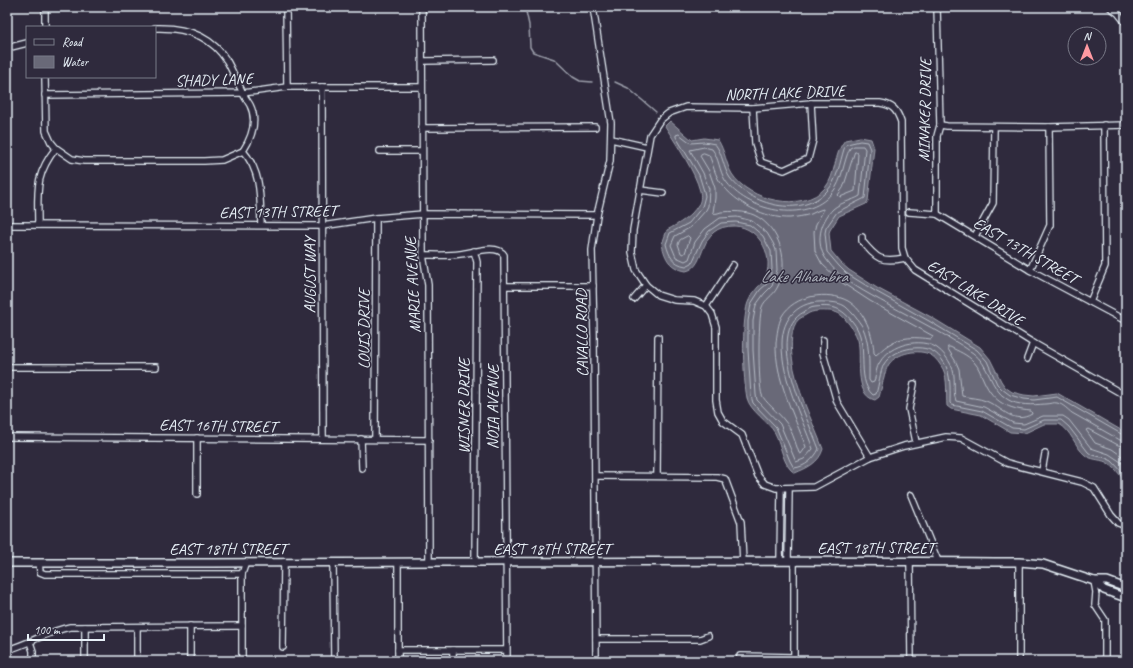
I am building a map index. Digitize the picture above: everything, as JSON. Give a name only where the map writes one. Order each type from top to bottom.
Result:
[{"type":"main road","name":"EAST 18TH STREET","points":[[7,563],[506,563],[780,561],[1019,562],[1043,564],[1094,581],[1107,581],[1126,588]]},
{"type":"main road","name":"EAST 18TH STREET","points":[[1094,581],[1104,590],[1126,598]]},
{"type":"street","points":[[45,7],[45,26]]},
{"type":"street","points":[[286,7],[287,87]]},
{"type":"street","name":"MARIE AVENUE","points":[[422,7],[423,255],[428,285],[429,562]]},
{"type":"street","name":"CAVALLO ROAD","points":[[593,7],[611,123],[610,161],[597,215],[592,250],[596,476],[596,661]]},
{"type":"street","name":"MINAKER DRIVE","points":[[937,7],[940,124],[937,136],[937,214]]},
{"type":"street","points":[[1110,7],[1118,13],[1126,23]]},
{"type":"street","points":[[45,78],[46,131],[51,142],[56,148],[72,159],[84,161],[204,161],[222,160],[242,151],[251,136],[254,119],[251,106],[227,61],[218,49],[205,39],[189,31],[171,28],[156,28]]},
{"type":"street","points":[[7,48],[26,43]]},
{"type":"street","points":[[423,60],[493,60]]},
{"type":"street","name":"SHADY LANE","points":[[45,95],[243,93],[287,87],[422,87]]},
{"type":"street","name":"AUGUST WAY","points":[[322,87],[322,439]]},
{"type":"street","points":[[753,108],[755,143],[761,162],[784,170],[808,159],[813,140],[811,103]]},
{"type":"street","name":"NORTH LAKE DRIVE","points":[[647,147],[654,126],[675,110],[686,108],[753,108],[811,103],[880,103],[889,104],[895,108]]},
{"type":"street","name":"EAST LAKE DRIVE","points":[[895,108],[901,122],[902,248],[905,258],[915,270],[1033,343],[1126,396]]},
{"type":"street","points":[[940,124],[947,126],[994,127],[1126,125]]},
{"type":"street","points":[[1090,302],[1105,266],[1104,126]]},
{"type":"street","points":[[422,128],[595,127]]},
{"type":"street","points":[[975,236],[993,203],[994,127]]},
{"type":"street","points":[[1030,270],[1050,225],[1049,127]]},
{"type":"street","points":[[611,139],[647,147],[632,230],[632,252],[636,270],[646,285],[658,295],[674,300],[694,301],[706,306],[712,314],[716,327],[716,400],[718,412],[723,421],[742,435],[758,476],[765,484],[776,488],[785,489],[814,487],[870,458],[916,442],[946,437],[961,438],[1007,463],[1082,482],[1094,488],[1111,515],[1118,523],[1126,526]]},
{"type":"street","points":[[38,225],[39,179],[48,159],[56,148]]},
{"type":"street","points":[[242,151],[248,157],[258,179],[261,225]]},
{"type":"street","points":[[380,151],[422,151]]},
{"type":"street","points":[[640,190],[663,193]]},
{"type":"street","name":"EAST 13TH STREET","points":[[909,212],[937,214],[1030,270],[1126,321]]},
{"type":"street","name":"EAST 13TH STREET","points":[[7,225],[322,226],[376,218],[423,214],[597,215]]},
{"type":"street","name":"LOUIS DRIVE","points":[[375,439],[376,218]]},
{"type":"street","points":[[862,237],[862,241],[874,256],[890,261],[905,258]]},
{"type":"street","name":"NOIA AVENUE","points":[[474,251],[499,250],[502,251],[504,255],[506,661]]},
{"type":"street","points":[[423,255],[460,255],[474,251]]},
{"type":"street","name":"WISNER DRIVE","points":[[474,251],[477,262],[475,563]]},
{"type":"street","points":[[706,306],[733,265]]},
{"type":"street","points":[[634,299],[646,285]]},
{"type":"street","points":[[505,286],[592,286]]},
{"type":"street","points":[[658,337],[658,476]]},
{"type":"street","points":[[823,340],[823,353],[838,402],[870,458]]},
{"type":"street","points":[[1027,359],[1033,343]]},
{"type":"street","points":[[7,367],[156,367]]},
{"type":"street","points":[[914,384],[909,408],[916,442]]},
{"type":"street","name":"EAST 16TH STREET","points":[[7,437],[429,440]]},
{"type":"street","points":[[197,438],[197,494]]},
{"type":"street","points":[[361,439],[362,468]]},
{"type":"street","points":[[1042,471],[1045,454]]},
{"type":"street","points":[[596,476],[725,478],[742,522],[743,562]]},
{"type":"street","points":[[739,658],[794,659],[791,561],[785,489]]},
{"type":"street","points":[[780,561],[785,489]]},
{"type":"street","points":[[911,495],[938,561]]},
{"type":"street","points":[[910,561],[911,661]]},
{"type":"street","points":[[242,661],[242,574],[246,562]]},
{"type":"street","points":[[284,562],[284,646]]},
{"type":"street","points":[[334,562],[334,661]]},
{"type":"street","points":[[398,562],[398,661]]},
{"type":"street","points":[[1019,562],[1019,661]]},
{"type":"street","points":[[39,563],[40,572],[45,574],[242,574]]},
{"type":"street","points":[[1094,581],[1096,592],[1095,605],[1105,620],[1105,661]]},
{"type":"street","points":[[190,626],[190,661]]},
{"type":"street","points":[[7,650],[60,629],[85,627],[242,626]]},
{"type":"street","points":[[85,627],[85,661]]},
{"type":"street","points":[[137,627],[137,661]]},
{"type":"street","points":[[596,640],[700,640],[708,636]]},
{"type":"street","points":[[30,642],[33,651],[33,661]]},
{"type":"street","points":[[398,650],[506,650]]},
{"type":"street","points":[[453,650],[453,661]]},
{"type":"water","name":"Lake Alhambra","points":[[670,121],[692,140],[704,138],[718,140],[732,174],[740,183],[751,191],[763,197],[790,202],[804,200],[815,196],[825,188],[829,183],[841,145],[845,140],[860,137],[871,139],[874,148],[868,201],[866,204],[839,216],[829,233],[831,251],[849,270],[877,288],[931,317],[980,347],[990,359],[1005,387],[1012,392],[1034,396],[1057,393],[1126,433],[1126,483],[1112,466],[1106,462],[1090,458],[1085,455],[1078,448],[1067,430],[1059,424],[1044,424],[1025,433],[1010,432],[981,415],[951,409],[947,406],[945,373],[935,358],[926,353],[914,352],[902,354],[893,360],[889,364],[886,371],[879,397],[875,400],[868,397],[861,383],[857,337],[843,317],[830,311],[817,311],[809,313],[799,319],[794,327],[791,342],[794,369],[805,404],[823,449],[819,458],[812,464],[795,473],[791,470],[785,461],[775,433],[755,412],[747,398],[744,354],[745,320],[749,301],[754,292],[763,282],[767,272],[767,254],[763,246],[752,232],[735,226],[723,227],[714,232],[708,239],[693,268],[686,271],[680,270],[672,265],[665,254],[662,244],[667,230],[681,222],[692,213],[699,204],[701,196],[698,183],[694,175],[665,126]]},
{"type":"waterway","points":[[525,7],[529,25],[530,47],[533,52],[554,59],[573,77],[580,81],[592,82]]},
{"type":"waterway","points":[[615,82],[628,88],[656,112]]}]
